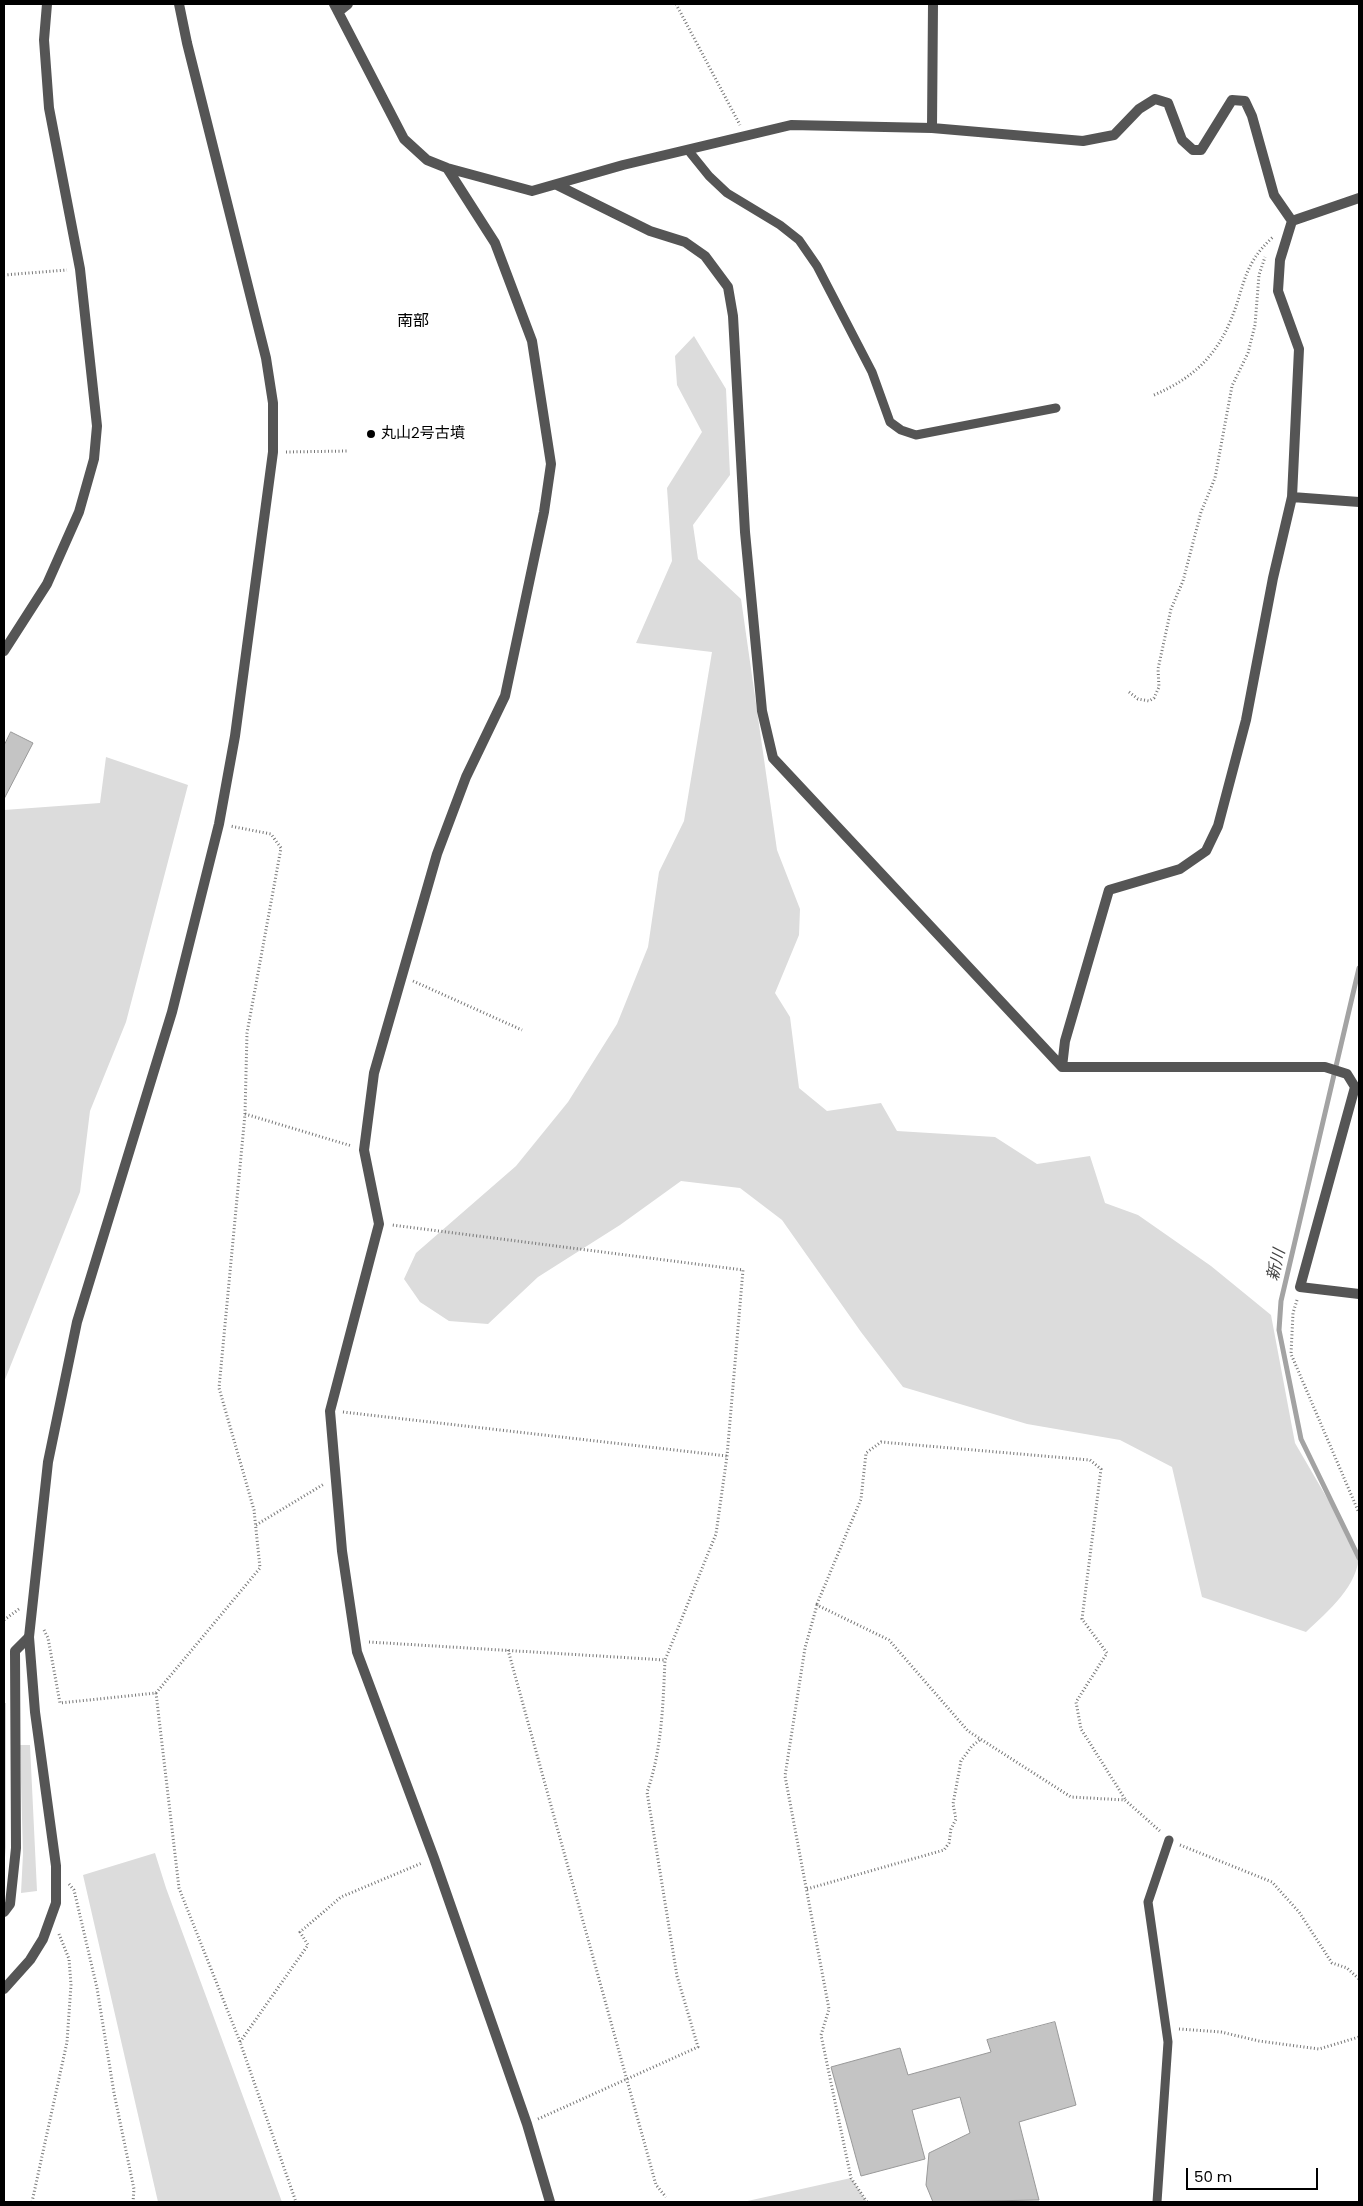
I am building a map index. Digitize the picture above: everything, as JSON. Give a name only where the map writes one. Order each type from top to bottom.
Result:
[{"type":"street","points":[[4,651],[46,584],[79,512],[94,459],[97,426],[80,269],[49,108],[44,40],[47,4]]},
{"type":"street","points":[[4,1989],[30,1960],[43,1939],[56,1903],[56,1866],[35,1712],[29,1637],[48,1462],[77,1322],[172,1012],[219,824],[235,736],[273,452],[273,403],[266,358],[187,43],[179,4]]},
{"type":"street","points":[[348,4],[336,8],[404,140],[427,160],[447,168],[532,191],[623,166],[792,126],[932,128],[1083,141],[1114,135],[1139,109],[1155,99],[1168,103],[1182,140],[1193,150],[1201,150],[1232,100],[1245,101],[1252,116],[1274,195],[1292,221]]},
{"type":"street","points":[[932,128],[933,4]]},
{"type":"street","points":[[447,168],[495,243],[532,341],[551,464],[544,512],[505,696],[466,777],[437,854],[374,1073],[364,1150],[379,1224],[330,1411],[334,1478],[354,1641],[434,1858],[527,2124],[550,2202]]},
{"type":"street","points":[[557,185],[650,232],[685,242],[705,256],[728,287],[733,316],[747,552],[762,711],[773,758],[1062,1067],[1325,1067],[1347,1074],[1354,1087],[1300,1287],[1359,1294]]},
{"type":"street","points":[[1292,221],[1359,198]]},
{"type":"street","points":[[1062,1067],[1065,1040],[1109,890],[1180,869],[1206,851],[1218,826],[1246,720],[1273,578],[1292,497],[1299,349],[1278,290],[1280,260],[1292,221]]},
{"type":"street","points":[[1292,497],[1359,502]]},
{"type":"street","points":[[4,1912],[10,1904],[16,1848],[15,1651],[29,1637]]},
{"type":"lane","points":[[688,150],[709,176],[727,193],[780,225],[799,240],[817,266],[872,372],[890,422],[901,430],[916,435],[1056,408]]},
{"type":"lane","points":[[1157,2202],[1168,2042],[1148,1902],[1169,1840]]},
{"type":"path","points":[[676,4],[746,136]]},
{"type":"path","points":[[1154,396],[1182,381],[1207,362],[1230,322],[1250,262],[1259,249],[1292,221]]},
{"type":"path","points":[[1272,246],[1277,240]]},
{"type":"path","points":[[1129,692],[1138,699],[1149,701],[1154,698],[1159,687],[1158,669],[1165,632],[1171,609],[1183,581],[1201,512],[1215,478],[1232,386],[1248,354],[1255,325],[1259,275],[1267,252]]},
{"type":"path","points":[[4,275],[80,269]]},
{"type":"path","points":[[273,452],[348,451]]},
{"type":"path","points":[[31,1621],[45,1630],[48,1638],[60,1703],[156,1693],[260,1568],[254,1510],[219,1388],[245,1114],[247,1033],[281,848],[271,834],[219,824]]},
{"type":"path","points":[[401,976],[522,1030]]},
{"type":"path","points":[[245,1114],[364,1150]]},
{"type":"path","points":[[379,1224],[743,1270],[726,1456],[716,1534],[665,1660],[663,1703],[657,1752],[654,1772],[647,1792],[677,1976],[698,2047],[527,2124]]},
{"type":"path","points":[[1300,1287],[1293,1313],[1291,1354],[1359,1513]]},
{"type":"path","points":[[330,1411],[726,1456]]},
{"type":"path","points":[[867,2202],[851,2178],[821,2035],[829,2009],[786,1776],[805,1648],[817,1604],[861,1499],[866,1453],[881,1442],[1090,1460],[1101,1469],[1082,1619],[1107,1653],[1076,1702],[1081,1729],[1125,1800],[1169,1840],[1272,1882],[1299,1912],[1332,1963],[1347,1968],[1359,1979]]},
{"type":"path","points":[[256,1525],[334,1478]]},
{"type":"path","points":[[817,1604],[889,1640],[968,1731],[1071,1796],[1125,1800]]},
{"type":"path","points":[[354,1641],[665,1660]]},
{"type":"path","points":[[508,1650],[656,2185],[666,2197]]},
{"type":"path","points":[[156,1693],[180,1888],[240,2042],[296,2202]]},
{"type":"path","points":[[807,1890],[944,1850],[950,1842],[950,1829],[956,1819],[953,1804],[961,1761],[972,1746],[981,1739]]},
{"type":"path","points":[[240,2042],[308,1945],[300,1932],[341,1897],[434,1858]]},
{"type":"path","points":[[56,1866],[74,1890],[97,1988],[114,2094],[134,2189],[134,2202]]},
{"type":"path","points":[[32,2202],[67,2042],[70,2011],[68,1959],[52,1915]]},
{"type":"path","points":[[1165,2028],[1221,2032],[1259,2041],[1319,2049],[1359,2037]]},
{"type":"shaded area","points":[[694,336],[726,389],[730,475],[693,525],[698,559],[741,599],[777,850],[800,909],[799,935],[775,993],[790,1017],[799,1088],[827,1111],[881,1103],[897,1131],[995,1137],[1037,1164],[1090,1156],[1105,1203],[1138,1215],[1211,1266],[1271,1315],[1295,1443],[1359,1553],[1358,1565],[1348,1587],[1341,1597],[1306,1632],[1202,1597],[1172,1467],[1120,1440],[1027,1424],[903,1387],[861,1332],[782,1220],[740,1188],[681,1181],[620,1225],[538,1277],[488,1324],[449,1321],[420,1302],[404,1279],[416,1253],[516,1166],[568,1102],[617,1024],[648,947],[659,872],[684,821],[712,652],[636,643],[672,561],[667,488],[702,432],[677,385],[675,356]]},
{"type":"shaded area","points":[[106,757],[188,785],[126,1022],[90,1111],[80,1192],[4,1382],[4,810],[100,803]]},
{"type":"shaded area","points":[[4,1703],[6,1703],[6,1847],[4,1869]]},
{"type":"shaded area","points":[[20,1745],[30,1745],[37,1891],[21,1893],[23,1854]]},
{"type":"shaded area","points":[[155,1853],[166,1888],[282,2202],[158,2202],[83,1875]]},
{"type":"shaded area","points":[[851,2178],[867,2202],[743,2202]]},
{"type":"building","points":[[11,732],[33,743],[4,799],[4,746]]},
{"type":"building","points":[[1055,2022],[1076,2105],[1019,2122],[1039,2200],[933,2202],[926,2185],[929,2153],[970,2133],[960,2097],[912,2110],[925,2159],[861,2176],[831,2067],[900,2048],[908,2075],[991,2052],[987,2040]]},
{"type":"waterway","name":"新川","points":[[1359,968],[1281,1301],[1279,1330],[1301,1439],[1359,1558]]},
{"type":"place","name":"丸山2号古墳","points":[[371,434]]},
{"type":"district","name":"南部","points":[[413,322]]}]
